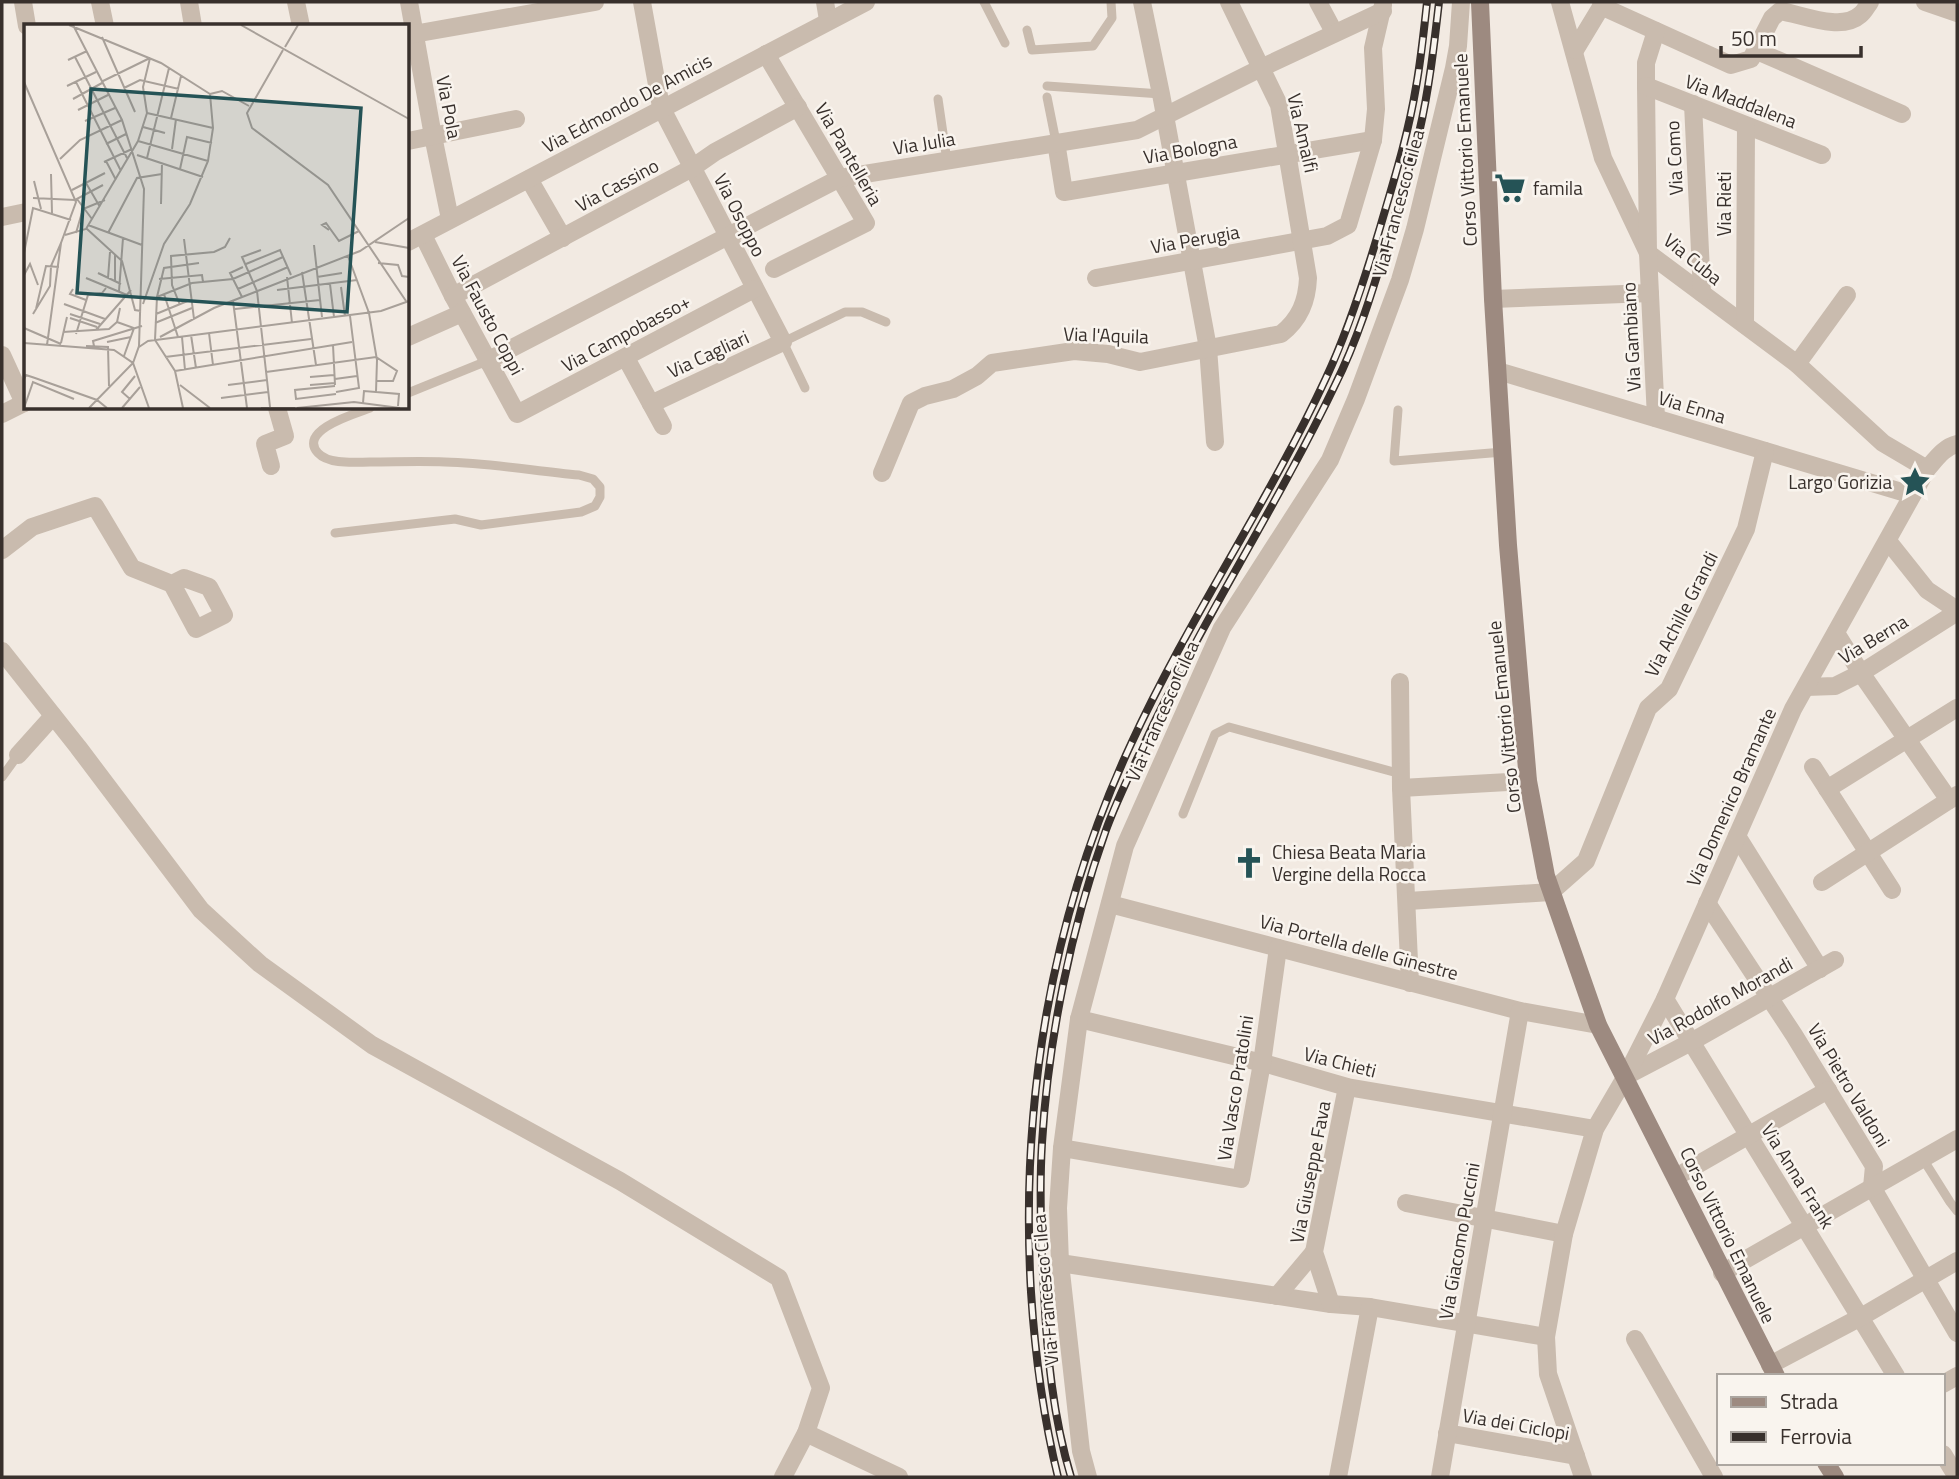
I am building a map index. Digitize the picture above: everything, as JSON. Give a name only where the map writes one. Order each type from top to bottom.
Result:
[{"type":"main road","name":"Corso Vittorio Emanuele","points":[[1480,2],[1493,299],[1508,545],[1528,781],[1551,892],[1598,1025],[1773,1370]]},
{"type":"street","points":[[23,2],[27,24]]},
{"type":"street","points":[[100,2],[105,24]]},
{"type":"street","points":[[189,2],[193,24]]},
{"type":"street","points":[[296,2],[301,24]]},
{"type":"street","name":"Via Pola","points":[[409,2],[411,35],[450,219]]},
{"type":"street","points":[[411,35],[595,2]]},
{"type":"street","name":"Via Osoppo","points":[[642,2],[661,107],[783,342]]},
{"type":"street","points":[[825,2],[828,20]]},
{"type":"street","name":"Via Edmondo De Amicis","points":[[415,238],[866,2]]},
{"type":"street","points":[[1142,2],[1208,348],[1215,442]]},
{"type":"street","name":"Via Amalfi","points":[[1229,2],[1279,105],[1301,241]]},
{"type":"street","points":[[1318,2],[1334,32]]},
{"type":"street","name":"Via Francesco Cilea","points":[[1088,1477],[1081,1451],[1060,1263],[1062,1149],[1079,1019],[1125,846],[1222,628],[1330,460],[1356,399],[1415,229],[1454,68],[1461,2]]},
{"type":"street","name":"Via Cuba","points":[[1560,2],[1603,159],[1648,253],[1797,364],[1883,443],[1927,469]]},
{"type":"street","points":[[1575,50],[1603,4],[1731,65],[1751,60],[1778,6],[1826,22],[1847,22],[1860,16],[1870,2]]},
{"type":"street","points":[[1925,2],[1957,13]]},
{"type":"street","points":[[1373,139],[1376,109],[1373,48],[1383,6]]},
{"type":"street","name":"Via Julia","points":[[487,361],[840,178],[1137,130],[1383,6]]},
{"type":"street","name":"Via Gambiano","points":[[1656,31],[1646,63],[1648,253],[1656,418]]},
{"type":"street","points":[[1757,51],[1902,114]]},
{"type":"street","name":"Via Pantelleria","points":[[766,54],[866,223],[774,269]]},
{"type":"street","name":"Via Maddalena","points":[[1646,86],[1822,155]]},
{"type":"street","name":"Via Como","points":[[1693,104],[1702,293]]},
{"type":"street","name":"Via Cassino","points":[[453,296],[692,169],[715,152],[798,107]]},
{"type":"street","points":[[410,141],[516,119]]},
{"type":"street","name":"Via Rieti","points":[[1745,325],[1746,126]]},
{"type":"street","name":"Via Bologna","points":[[1056,142],[1064,192],[1373,139]]},
{"type":"street","name":"Via Perugia","points":[[1097,278],[1327,236],[1348,225],[1373,139]]},
{"type":"street","points":[[529,179],[563,238]]},
{"type":"street","points":[[2,217],[24,212]]},
{"type":"street","name":"Via Fausto Coppi","points":[[415,238],[453,296],[517,414]]},
{"type":"street","name":"Via l'Aquila","points":[[882,473],[911,403],[925,396],[953,389],[976,376],[992,362],[1074,351],[1108,354],[1140,362],[1281,334],[1302,311],[1308,295],[1308,278],[1301,241]]},
{"type":"street","name":"Via Campobasso+","points":[[517,414],[754,289]]},
{"type":"street","points":[[1493,299],[1650,293]]},
{"type":"street","points":[[1797,364],[1847,295]]},
{"type":"street","points":[[410,336],[461,313]]},
{"type":"street","name":"Via Cagliari","points":[[651,404],[783,342]]},
{"type":"street","points":[[2,355],[24,400]]},
{"type":"street","points":[[626,358],[663,426]]},
{"type":"street","name":"Via Enna","points":[[1498,371],[1912,495]]},
{"type":"street","points":[[2,414],[24,403]]},
{"type":"street","points":[[271,466],[265,444],[285,436],[278,410]]},
{"type":"street","points":[[1957,444],[1939,455],[1927,469],[1888,541],[1927,590],[1957,611]]},
{"type":"street","name":"Via Achille Grandi","points":[[1551,892],[1586,862],[1648,708],[1669,689],[1722,583],[1746,528],[1765,451]]},
{"type":"street","points":[[2,550],[32,527],[95,506],[132,568],[172,584]]},
{"type":"street","name":"Via Domenico Bramante","points":[[1583,1477],[1548,1374],[1546,1337],[1564,1234],[1595,1129],[1626,1076],[1665,999],[1793,709],[1888,541]]},
{"type":"street","name":"Via Berna","points":[[1806,687],[1835,686],[1861,673],[1957,611]]},
{"type":"street","points":[[1822,882],[1953,797],[1907,739],[1836,633]]},
{"type":"street","points":[[2,651],[201,910],[260,964],[372,1045],[620,1181],[779,1278],[821,1388],[806,1433],[783,1477]]},
{"type":"street","points":[[1400,682],[1401,781],[1410,983]]},
{"type":"street","points":[[1827,789],[1957,708]]},
{"type":"street","points":[[18,754],[53,716]]},
{"type":"street","points":[[1813,767],[1892,890]]},
{"type":"street","points":[[1401,781],[1528,781]]},
{"type":"street","name":"Via Rodolfo Morandi","points":[[1626,1076],[1692,1042],[1827,965],[1737,836]]},
{"type":"street","points":[[1408,901],[1551,892]]},
{"type":"street","name":"Via Pietro Valdoni","points":[[1707,903],[1770,998],[1874,1166],[1872,1187],[1957,1333]]},
{"type":"street","name":"Via Portella delle Ginestre","points":[[1110,904],[1520,1011],[1598,1025]]},
{"type":"street","name":"Via Vasco Pratolini","points":[[1062,1149],[1241,1179],[1262,1063],[1278,948]]},
{"type":"street","name":"Via Anna Frank","points":[[1665,999],[1895,1374]]},
{"type":"street","name":"Via Giacomo Puccini","points":[[1440,1477],[1520,1011]]},
{"type":"street","name":"Via Chieti","points":[[1079,1019],[1262,1063],[1348,1087],[1595,1129]]},
{"type":"street","name":"Via Giuseppe Fava","points":[[1331,1304],[1314,1252],[1348,1087]]},
{"type":"street","points":[[1676,1177],[1828,1090]]},
{"type":"street","points":[[1722,1273],[1957,1139]]},
{"type":"street","points":[[1406,1203],[1564,1234]]},
{"type":"street","points":[[1277,1296],[1314,1252]]},
{"type":"street","points":[[1773,1370],[1957,1261]]},
{"type":"street","points":[[1060,1263],[1331,1304],[1370,1307],[1546,1337]]},
{"type":"street","points":[[1338,1477],[1370,1307]]},
{"type":"street","points":[[1636,1339],[1714,1477]]},
{"type":"street","points":[[806,1433],[899,1477]]},
{"type":"street","name":"Via dei Ciclopi","points":[[1447,1433],[1576,1456]]},
{"type":"street","points":[[1945,1457],[1957,1477]]},
{"type":"lane","points":[[984,2],[1005,43]]},
{"type":"lane","points":[[1027,30],[1032,50],[1093,46],[1112,18],[1111,2]]},
{"type":"lane","points":[[1047,86],[1161,94]]},
{"type":"lane","points":[[1047,97],[1056,142]]},
{"type":"lane","points":[[938,99],[947,161]]},
{"type":"lane","points":[[805,388],[783,342],[845,312],[862,312],[886,322]]},
{"type":"lane","points":[[410,392],[487,361]]},
{"type":"lane","points":[[335,533],[455,519],[481,524],[559,515],[581,512],[595,506],[600,497],[600,487],[593,479],[579,475],[447,462],[348,462],[318,454],[314,446],[317,434],[325,426],[365,410]]},
{"type":"lane","points":[[1398,410],[1394,461],[1484,456],[1503,452]]},
{"type":"lane","points":[[1183,814],[1215,734],[1229,727],[1401,781]]},
{"type":"lane","points":[[2,777],[18,754]]},
{"type":"lane","points":[[1923,1159],[1957,1210]]},
{"type":"railway","points":[[1058,1477],[1037,1362],[1029,1221],[1037,1081],[1061,943],[1103,809],[1131,744],[1178,651],[1279,470],[1326,378],[1341,342],[1390,195],[1404,141],[1418,76],[1427,2]]},
{"type":"railway","points":[[1071,1477],[1055,1409],[1049,1362],[1041,1199],[1045,1104],[1056,1025],[1072,945],[1093,867],[1129,776],[1198,638],[1314,428],[1357,334],[1381,264],[1419,133],[1439,2]]},
{"type":"place","name":"famila","points":[[1510,188]]},
{"type":"place","name":"Largo Gorizia","points":[[1915,482]]},
{"type":"place","name":"Chiesa Beata Maria Vergine della Rocca","points":[[1249,863]]}]
